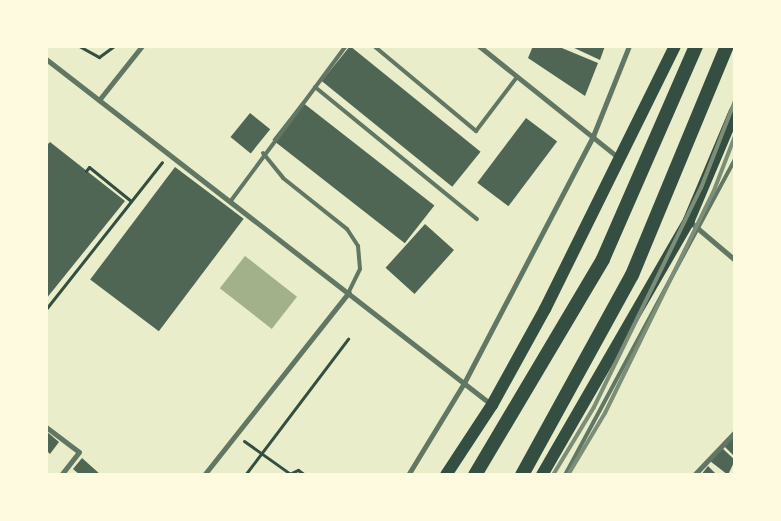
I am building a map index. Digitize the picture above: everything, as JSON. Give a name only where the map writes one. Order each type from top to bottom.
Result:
[{"type":"highway","points":[[475,475],[603,259],[696,46]]},
{"type":"highway","points":[[522,475],[632,275],[727,46]]},
{"type":"main road","points":[[446,475],[492,405],[675,46]]},
{"type":"main road","points":[[542,475],[689,220],[735,111]]},
{"type":"street","points":[[99,100],[142,46]]},
{"type":"street","points":[[479,46],[619,158]]},
{"type":"street","points":[[408,475],[464,383],[592,136],[629,46]]},
{"type":"street","points":[[46,59],[349,292],[492,405]]},
{"type":"street","points":[[689,220],[735,260]]},
{"type":"street","points":[[204,475],[349,292]]},
{"type":"street","points":[[46,427],[79,452],[61,475]]},
{"type":"street","points":[[694,475],[735,432]]},
{"type":"lane","points":[[230,202],[263,153],[346,46]]},
{"type":"lane","points":[[374,46],[476,131],[517,77]]},
{"type":"lane","points":[[315,87],[477,219]]},
{"type":"lane","points":[[263,153],[283,178],[347,229],[358,246],[360,269],[349,292]]},
{"type":"lane","points":[[565,475],[699,230],[735,159]]},
{"type":"path","points":[[79,46],[99,57],[114,46]]},
{"type":"path","points":[[46,309],[168,154]]},
{"type":"path","points":[[86,171],[89,167],[131,201]]},
{"type":"path","points":[[62,279],[67,283]]},
{"type":"path","points":[[245,475],[348,339]]},
{"type":"path","points":[[235,435],[289,474],[298,470],[305,475]]},
{"type":"shaded area","points":[[245,256],[297,297],[272,329],[220,288]]},
{"type":"building","points":[[350,46],[481,152],[452,187],[322,81]]},
{"type":"building","points":[[533,46],[557,46],[598,63],[585,96],[528,58]]},
{"type":"building","points":[[570,46],[605,46],[600,60]]},
{"type":"building","points":[[302,102],[434,205],[405,243],[272,140]]},
{"type":"building","points":[[250,113],[270,129],[251,153],[230,137]]},
{"type":"building","points":[[526,118],[557,141],[508,206],[477,183]]},
{"type":"building","points":[[50,142],[125,201],[46,299],[46,146]]},
{"type":"building","points":[[175,167],[244,219],[159,331],[90,280]]},
{"type":"building","points":[[425,224],[454,250],[415,294],[386,268]]},
{"type":"building","points":[[46,431],[59,442],[50,454],[46,450]]},
{"type":"building","points":[[735,434],[735,457],[724,446]]},
{"type":"building","points":[[722,448],[735,460],[728,475],[710,461]]},
{"type":"building","points":[[82,458],[101,475],[80,475],[73,469]]},
{"type":"building","points":[[708,466],[717,475],[701,475]]},
{"type":"railway","points":[[553,475],[594,407],[701,188],[735,101]]},
{"type":"railway","points":[[568,475],[605,413],[713,193],[735,136]]}]
